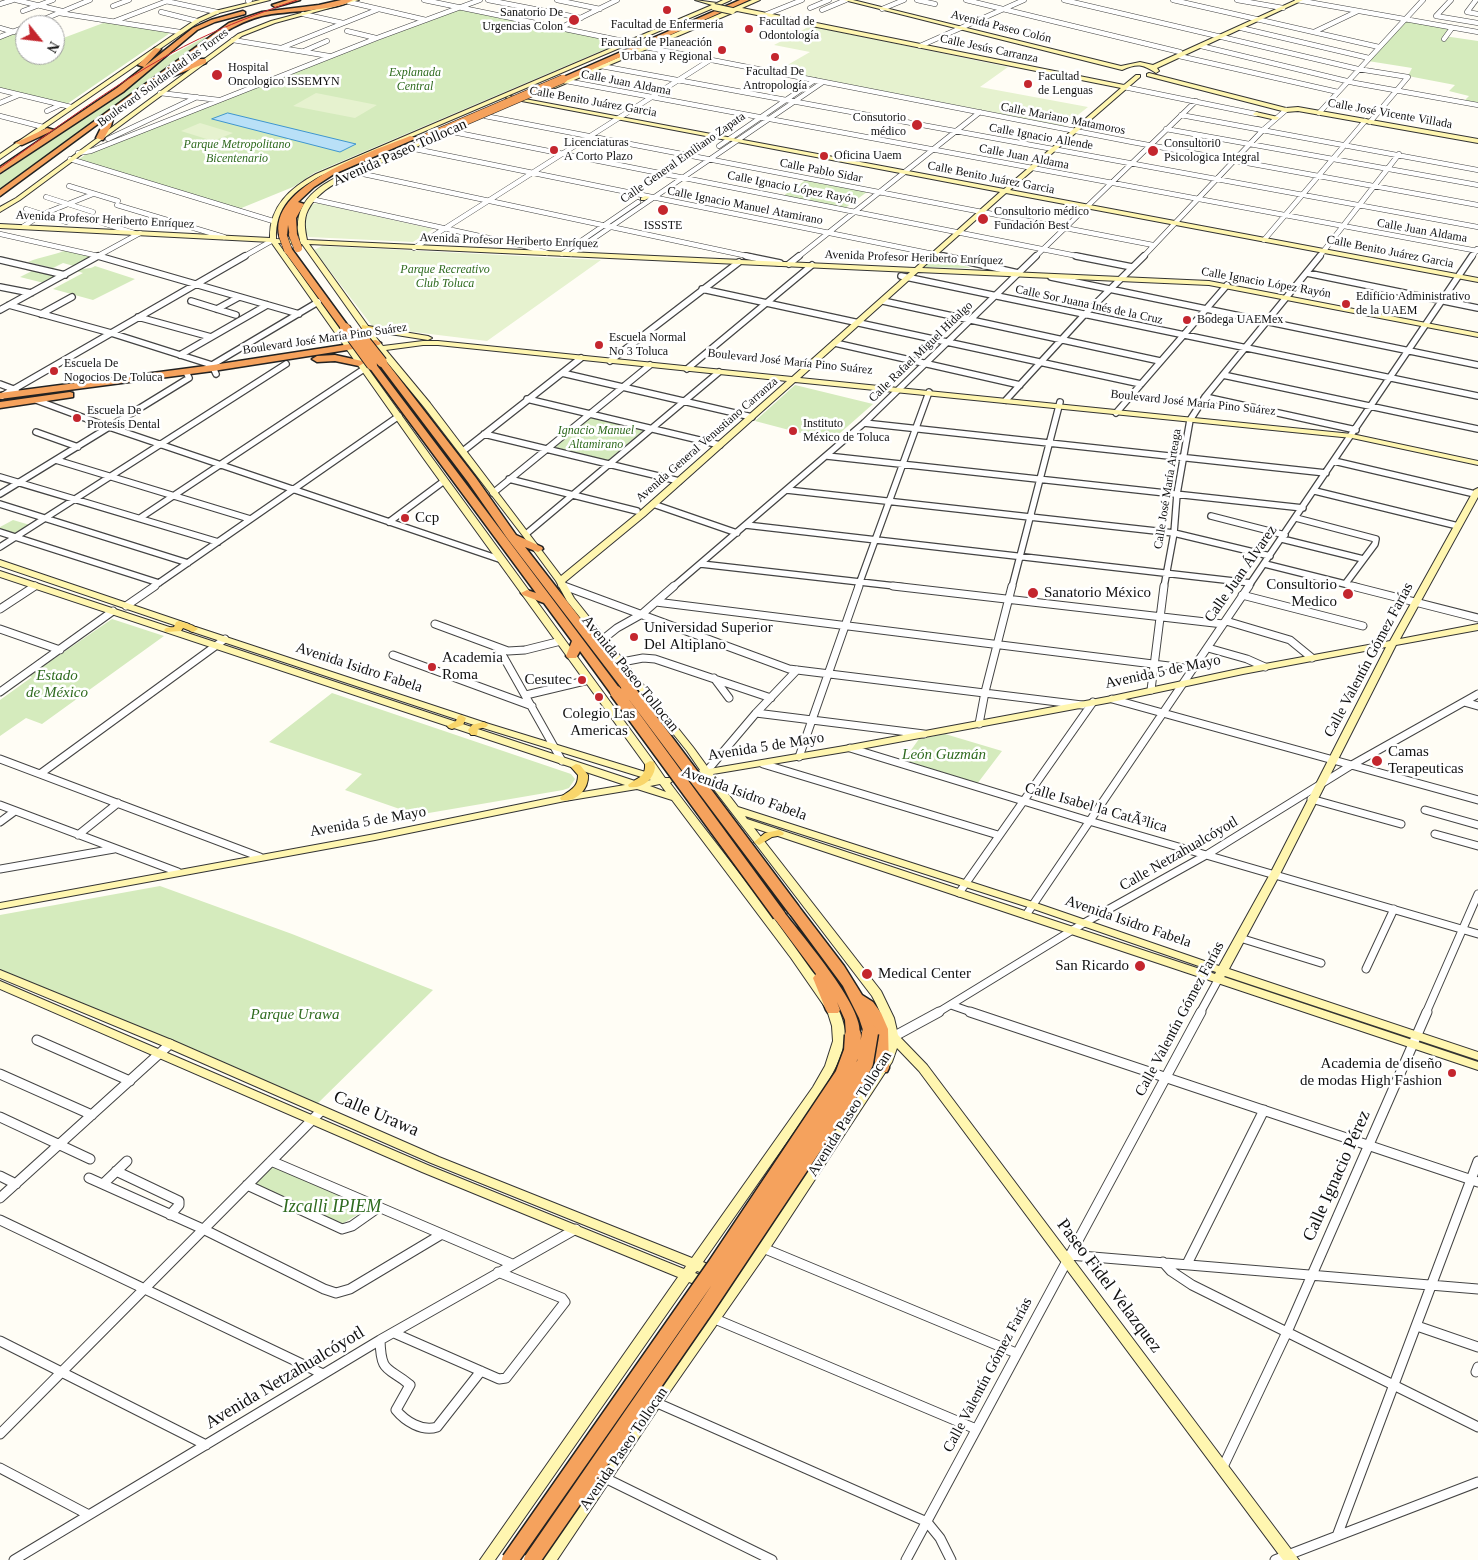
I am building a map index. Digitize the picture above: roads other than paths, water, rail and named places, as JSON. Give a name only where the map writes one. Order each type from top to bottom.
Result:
[{"type":"highway","name":"Boulevard Solidaridad las Torres","points":[[0,171],[120,90],[203,25],[227,17],[297,0]]},
{"type":"highway","name":"Avenida Paseo Tollocan","points":[[561,79],[739,0]]},
{"type":"highway","name":"Avenida Paseo Tollocan","points":[[297,247],[283,236],[282,226],[286,210],[308,183],[561,79],[746,0]]},
{"type":"highway","name":"Boulevard Solidaridad las Torres","points":[[0,194],[227,27],[262,14],[319,7],[349,1]]},
{"type":"highway","points":[[625,52],[638,38]]},
{"type":"highway","points":[[140,74],[142,64],[157,48]]},
{"type":"highway","points":[[154,80],[203,61]]},
{"type":"highway","points":[[104,138],[112,110]]},
{"type":"highway","points":[[19,143],[69,123]]},
{"type":"highway","name":"Avenida Paseo Tollocan","points":[[417,139],[325,182],[304,198],[292,218],[292,235],[297,247],[345,331],[472,480],[511,536],[586,632],[622,690],[779,915],[846,1006],[852,1020],[854,1035],[852,1051],[842,1074],[716,1265],[510,1560]]},
{"type":"highway","points":[[354,172],[361,165]]},
{"type":"highway","points":[[214,369],[286,364],[318,355],[334,344],[345,331]]},
{"type":"highway","name":"Boulevard José María Pino Suárez","points":[[1,399],[36,400],[214,369],[378,346]]},
{"type":"highway","points":[[318,355],[374,364]]},
{"type":"highway","name":"Avenida Paseo Tollocan","points":[[374,364],[445,475],[546,600],[577,642],[622,690],[794,910],[858,997],[866,1015],[870,1033],[865,1063],[850,1092],[706,1308],[532,1560]]},
{"type":"highway","name":"Boulevard José María Pino Suárez","points":[[1,399],[23,393],[187,375]]},
{"type":"highway","points":[[472,480],[476,469]]},
{"type":"highway","points":[[511,536],[538,550]]},
{"type":"highway","points":[[559,598],[560,582]]},
{"type":"highway","points":[[526,594],[546,600]]},
{"type":"highway","points":[[585,618],[586,632]]},
{"type":"highway","points":[[572,656],[577,642]]},
{"type":"highway","points":[[813,960],[834,1010]]},
{"type":"highway","points":[[858,997],[874,1011],[880,1022],[882,1068]]},
{"type":"main road","name":"Boulevard Solidaridad las Torres","points":[[1,155],[197,20],[249,1],[267,0]]},
{"type":"main road","name":"Boulevard Solidaridad las Torres","points":[[0,210],[18,199],[78,153],[104,138],[118,125],[203,61],[255,27],[356,0]]},
{"type":"main road","points":[[698,0],[716,6]]},
{"type":"main road","points":[[638,38],[728,0]]},
{"type":"main road","name":"Avenida Paseo Tollocan","points":[[273,221],[284,201],[308,183],[501,96],[632,46],[645,47],[757,0]]},
{"type":"main road","name":"Avenida Paseo Colón","points":[[846,0],[885,8]]},
{"type":"main road","name":"Avenida Paseo Colón","points":[[858,0],[910,15],[1124,67]]},
{"type":"main road","points":[[1280,8],[1292,0]]},
{"type":"main road","points":[[1149,75],[1153,68],[1179,54],[1299,0]]},
{"type":"main road","name":"Calle Jesús Carranza","points":[[716,6],[766,14],[1121,87]]},
{"type":"main road","points":[[1179,54],[1202,46],[1256,19]]},
{"type":"main road","name":"Avenida Paseo Tollocan","points":[[487,1560],[817,1090],[831,1066],[837,1050],[839,1034],[834,1010],[792,950],[649,762],[526,594],[445,475],[399,416],[374,364],[378,346],[369,329],[297,247],[299,222],[312,199],[329,185],[354,172],[534,95],[561,79],[602,66],[632,46]]},
{"type":"main road","points":[[1124,67],[1153,68],[1282,107],[1149,75],[1135,75],[1124,72],[1124,67]]},
{"type":"main road","name":"Avenida General Venustiano Carranza","points":[[1050,148],[1074,131],[1135,75]]},
{"type":"main road","name":"Avenida General Venustiano Carranza","points":[[560,582],[637,511],[676,480],[905,277],[918,270],[929,255],[975,210],[1028,168],[1067,129],[1121,87]]},
{"type":"main road","points":[[516,90],[515,93],[518,94],[534,95]]},
{"type":"main road","name":"Calle Benito Juárez Garcia","points":[[501,96],[1478,280]]},
{"type":"main road","name":"Calle José Vicente Villada","points":[[1282,107],[1478,141]]},
{"type":"main road","name":"Calle Jesús Carranza","points":[[1256,114],[1274,118]]},
{"type":"main road","name":"Avenida General Venustiano Carranza","points":[[793,377],[836,343],[854,322],[883,301],[905,277],[908,269],[959,233],[983,212],[1001,191]]},
{"type":"main road","points":[[273,221],[273,240]]},
{"type":"main road","name":"Avenida Profesor Heriberto Enríquez","points":[[0,226],[273,240],[297,247],[414,248],[1018,273]]},
{"type":"main road","name":"Avenida Paseo Tollocan","points":[[273,240],[318,302],[345,331],[350,350],[374,364],[462,451],[538,550],[585,618],[690,749],[876,994],[891,1021],[893,1037],[890,1053],[882,1068],[736,1288],[654,1402],[549,1560]]},
{"type":"main road","name":"Calle Ignacio López Rayón","points":[[1018,273],[1050,277],[1201,282],[1227,285],[1478,335]]},
{"type":"main road","points":[[345,331],[357,338],[365,336],[369,329],[428,338]]},
{"type":"main road","name":"Boulevard José María Pino Suárez","points":[[378,346],[428,338],[690,367],[1354,433],[1478,463]]},
{"type":"main road","points":[[374,364],[418,344]]},
{"type":"main road","name":"Boulevard José María Pino Suárez","points":[[378,346],[438,344],[581,358],[613,359],[719,372],[793,377]]},
{"type":"main road","name":"Boulevard José María Pino Suárez","points":[[901,388],[1007,398]]},
{"type":"main road","name":"Avenida General Venustiano Carranza","points":[[560,582],[653,504],[676,480]]},
{"type":"main road","name":"Calle Valentín Gómez Farías","points":[[1220,976],[1275,874],[1393,643],[1477,492]]},
{"type":"main road","name":"Avenida Isidro Fabela","points":[[0,563],[461,718],[664,781],[734,809],[1032,905],[1084,923],[1220,976]]},
{"type":"main road","name":"Avenida Isidro Fabela","points":[[0,574],[1072,931],[1220,976],[1414,1040],[1478,1066]]},
{"type":"main road","points":[[168,630],[186,626]]},
{"type":"main road","name":"Avenida 5 de Mayo","points":[[0,906],[260,857],[376,838],[633,785],[762,764],[1082,705],[1265,667],[1478,627]]},
{"type":"main road","points":[[452,726],[460,723],[461,718]]},
{"type":"main road","points":[[474,733],[475,727],[483,725]]},
{"type":"main road","points":[[633,785],[648,776],[651,770],[649,762],[673,763],[685,757],[690,749]]},
{"type":"main road","points":[[565,798],[576,793],[582,786],[583,775],[576,767]]},
{"type":"main road","points":[[712,845],[716,838],[727,833],[744,832],[757,838],[779,832]]},
{"type":"main road","name":"Calle Urawa","points":[[0,974],[25,990],[160,1054],[435,1160],[736,1288]]},
{"type":"main road","name":"Calle Urawa","points":[[0,985],[25,990],[170,1044],[435,1173],[576,1229],[691,1270]]},
{"type":"main road","name":"Paseo Fidel Velazquez","points":[[893,1037],[923,1068],[1068,1257],[1285,1558]]},
{"type":"main road","name":"Avenida Isidro Fabela","points":[[1414,1040],[1478,1056]]},
{"type":"main road","points":[[766,1163],[784,1162],[796,1167],[803,1176],[805,1186]]},
{"type":"main road","points":[[716,1232],[717,1244],[720,1249],[730,1254],[748,1255],[763,1248]]},
{"type":"main road","points":[[657,1316],[663,1310],[684,1312],[699,1324],[702,1334]]},
{"type":"street","points":[[0,4],[14,0],[61,12],[180,32]]},
{"type":"street","points":[[23,11],[53,0]]},
{"type":"street","points":[[54,15],[90,0]]},
{"type":"street","points":[[113,6],[129,0]]},
{"type":"street","points":[[114,21],[167,0],[216,12]]},
{"type":"street","points":[[424,0],[560,28],[632,46]]},
{"type":"street","points":[[78,153],[91,152],[377,38],[480,0]]},
{"type":"street","points":[[488,0],[581,18]]},
{"type":"street","points":[[557,0],[600,9]]},
{"type":"street","points":[[560,28],[617,0]]},
{"type":"street","points":[[766,14],[802,0]]},
{"type":"street","points":[[810,8],[829,0]]},
{"type":"street","points":[[822,10],[846,0]]},
{"type":"street","points":[[885,8],[904,0]]},
{"type":"street","points":[[917,0],[935,4]]},
{"type":"street","points":[[966,0],[1338,92]]},
{"type":"street","points":[[1009,0],[1018,2]]},
{"type":"street","points":[[920,46],[1024,0]]},
{"type":"street","points":[[1064,0],[1358,69],[1406,77],[1408,79],[1316,176],[1264,240]]},
{"type":"street","points":[[1074,2],[1080,0]]},
{"type":"street","points":[[1174,0],[1379,48]]},
{"type":"street","points":[[1237,0],[1280,8]]},
{"type":"street","points":[[1299,0],[1478,32]]},
{"type":"street","points":[[1319,113],[1423,0]]},
{"type":"street","points":[[1451,0],[1436,16],[1478,23]]},
{"type":"street","points":[[1476,0],[1467,11],[1478,14]]},
{"type":"street","points":[[349,1],[426,20]]},
{"type":"street","points":[[281,48],[379,9]]},
{"type":"street","points":[[1314,32],[1358,11]]},
{"type":"street","points":[[160,12],[197,20]]},
{"type":"street","points":[[303,14],[343,23]]},
{"type":"street","points":[[0,28],[14,32]]},
{"type":"street","points":[[1241,28],[1369,58]]},
{"type":"street","points":[[1444,39],[1452,28]]},
{"type":"street","points":[[347,31],[377,38]]},
{"type":"street","points":[[0,37],[14,32]]},
{"type":"street","points":[[233,40],[331,56]]},
{"type":"street","points":[[302,52],[326,41]]},
{"type":"street","points":[[1202,46],[1348,81],[1478,105]]},
{"type":"street","name":"Calle Mariano Matamoros","points":[[645,47],[1150,146],[1478,205]]},
{"type":"street","points":[[414,248],[710,60]]},
{"type":"street","name":"Calle Ignacio Allende","points":[[602,66],[1478,227]]},
{"type":"street","name":"Calle Juan Aldama","points":[[561,79],[651,98],[1196,200],[1477,250]]},
{"type":"street","name":"Calle General Emiliano Zapata","points":[[571,254],[612,227],[676,176],[815,80]]},
{"type":"street","name":"Calle General Emiliano Zapata","points":[[562,254],[683,177],[823,82]]},
{"type":"street","name":"Calle Jesús Carranza","points":[[1121,87],[1256,114]]},
{"type":"street","points":[[0,90],[71,107]]},
{"type":"street","points":[[160,93],[220,100]]},
{"type":"street","points":[[0,103],[19,95]]},
{"type":"street","points":[[104,138],[134,127],[197,97]]},
{"type":"street","name":"Calle Rafael Miguel Hidalgo","points":[[602,640],[642,614],[864,423],[970,321],[1040,250],[1196,101]]},
{"type":"street","points":[[47,111],[61,105]]},
{"type":"street","points":[[1007,398],[1085,314],[1122,279],[1217,179],[1282,107]]},
{"type":"street","points":[[354,172],[786,264],[826,235],[980,112]]},
{"type":"street","points":[[1181,115],[1478,170]]},
{"type":"street","points":[[0,116],[43,127]]},
{"type":"street","name":"Calle Pablo Sidar","points":[[485,116],[1153,245]]},
{"type":"street","points":[[118,125],[134,127]]},
{"type":"street","points":[[1166,129],[1478,185]]},
{"type":"street","name":"Calle Ignacio López Rayón","points":[[448,131],[1132,267]]},
{"type":"street","name":"Calle Ignacio Manuel Atamirano","points":[[407,149],[1018,273]]},
{"type":"street","name":"Calle José María Arteaga","points":[[1151,690],[1166,574],[1191,417],[1205,397],[1344,227],[1399,154]]},
{"type":"street","points":[[70,159],[273,221]]},
{"type":"street","points":[[69,186],[228,239]]},
{"type":"street","points":[[24,226],[43,214],[94,194]]},
{"type":"street","points":[[46,197],[93,212]]},
{"type":"street","points":[[312,199],[525,246],[547,254]]},
{"type":"street","points":[[26,209],[66,222]]},
{"type":"street","points":[[87,218],[137,233]]},
{"type":"street","points":[[0,310],[137,233]]},
{"type":"street","points":[[0,234],[99,256],[299,314]]},
{"type":"street","points":[[1,399],[13,389],[273,240]]},
{"type":"street","name":"Calle Juan Álvarez","points":[[1026,915],[1477,250]]},
{"type":"street","name":"Calle Ignacio Manuel Atamirano","points":[[929,255],[1006,273]]},
{"type":"street","points":[[0,260],[65,274]]},
{"type":"street","points":[[613,359],[702,289],[740,262]]},
{"type":"street","points":[[690,367],[812,265]]},
{"type":"street","points":[[1307,273],[1478,308]]},
{"type":"street","name":"Calle Sor Juana Inés de la Cruz","points":[[905,277],[1478,396]]},
{"type":"street","points":[[1050,277],[1478,365]]},
{"type":"street","points":[[1117,410],[1227,285]]},
{"type":"street","points":[[0,287],[31,293]]},
{"type":"street","points":[[702,289],[1140,384]]},
{"type":"street","points":[[40,314],[72,296]]},
{"type":"street","points":[[217,309],[239,296]]},
{"type":"street","points":[[191,301],[236,316]]},
{"type":"street","points":[[883,301],[1160,361]]},
{"type":"street","points":[[8,306],[111,333],[180,355],[214,369],[318,302]]},
{"type":"street","points":[[180,355],[267,305]]},
{"type":"street","points":[[138,317],[211,337]]},
{"type":"street","points":[[836,343],[1020,385]]},
{"type":"street","points":[[462,451],[581,358]]},
{"type":"street","points":[[0,546],[286,364]]},
{"type":"street","points":[[140,518],[374,364]]},
{"type":"street","points":[[493,493],[650,365]]},
{"type":"street","points":[[526,534],[719,372]]},
{"type":"street","points":[[562,373],[748,416]]},
{"type":"street","points":[[0,494],[78,447],[187,375]]},
{"type":"street","points":[[1223,375],[1478,429]]},
{"type":"street","points":[[0,384],[23,393]]},
{"type":"street","points":[[799,757],[901,464],[929,392]]},
{"type":"street","points":[[1205,397],[1354,433]]},
{"type":"street","points":[[527,399],[716,444]]},
{"type":"street","points":[[36,400],[108,427],[502,560]]},
{"type":"street","points":[[979,724],[985,692],[1059,404]]},
{"type":"street","points":[[126,606],[399,416]]},
{"type":"street","points":[[864,423],[1326,473]]},
{"type":"street","points":[[36,432],[78,447]]},
{"type":"street","points":[[484,434],[676,480]]},
{"type":"street","points":[[827,456],[1303,508]]},
{"type":"street","points":[[56,460],[250,519]]},
{"type":"street","points":[[1334,462],[1477,492]]},
{"type":"street","points":[[389,522],[445,475]]},
{"type":"street","points":[[0,477],[218,542]]},
{"type":"street","points":[[509,479],[637,511]]},
{"type":"street","points":[[787,490],[1174,533],[1270,556]]},
{"type":"street","points":[[1315,491],[1458,526]]},
{"type":"street","points":[[0,504],[188,562]]},
{"type":"street","points":[[653,504],[737,533]]},
{"type":"street","points":[[1211,516],[1363,559]]},
{"type":"street","points":[[1296,518],[1368,535],[1376,540],[1346,583]]},
{"type":"street","points":[[746,525],[1251,583]]},
{"type":"street","points":[[0,532],[159,583]]},
{"type":"street","points":[[701,564],[1161,618],[1225,622],[1290,640],[1312,658]]},
{"type":"street","points":[[1265,564],[1478,618]]},
{"type":"street","points":[[560,582],[779,666],[798,670],[1082,705]]},
{"type":"street","points":[[0,609],[35,586]]},
{"type":"street","points":[[1242,596],[1363,626]]},
{"type":"street","points":[[656,602],[1193,669]]},
{"type":"street","points":[[1,690],[113,612]]},
{"type":"street","points":[[435,624],[499,649],[520,651],[561,641]]},
{"type":"street","points":[[0,629],[60,650]]},
{"type":"street","points":[[40,774],[225,639]]},
{"type":"street","points":[[1208,648],[1247,659],[1265,667]]},
{"type":"street","points":[[499,649],[562,761]]},
{"type":"street","points":[[393,654],[532,706]]},
{"type":"street","points":[[622,662],[642,658],[655,659],[771,698]]},
{"type":"street","points":[[706,772],[756,713],[798,670]]},
{"type":"street","points":[[713,678],[729,698]]},
{"type":"street","points":[[526,696],[590,680]]},
{"type":"street","name":"Calle Netzahualcóyotl","points":[[893,1037],[951,1005],[1084,923],[1208,854],[1350,766],[1478,694]]},
{"type":"street","points":[[1112,699],[1478,800]]},
{"type":"street","points":[[959,893],[1094,702]]},
{"type":"street","points":[[1464,702],[1478,706]]},
{"type":"street","points":[[756,713],[924,734]]},
{"type":"street","name":"Calle Isabel la CatÃ³lica","points":[[850,748],[1089,822],[1208,854],[1478,934]]},
{"type":"street","points":[[0,759],[260,857]]},
{"type":"street","points":[[762,764],[998,836]]},
{"type":"street","points":[[1312,799],[1401,824]]},
{"type":"street","points":[[78,835],[118,803]]},
{"type":"street","points":[[0,805],[178,872]]},
{"type":"street","points":[[1426,810],[1478,825]]},
{"type":"street","points":[[0,822],[15,811]]},
{"type":"street","points":[[1435,834],[1478,846]]},
{"type":"street","points":[[0,868],[114,849]]},
{"type":"street","name":"Calle Ignacio Pérez","points":[[1222,1469],[1312,1274],[1478,894]]},
{"type":"street","points":[[1366,968],[1394,909]]},
{"type":"street","points":[[1240,938],[1321,963]]},
{"type":"street","name":"Calle Valentín Gómez Farías","points":[[906,1560],[1220,976]]},
{"type":"street","points":[[951,1005],[1475,1181]]},
{"type":"street","points":[[38,1040],[130,1081]]},
{"type":"street","points":[[0,1198],[170,1044]]},
{"type":"street","points":[[0,1074],[92,1115]]},
{"type":"street","points":[[1187,1264],[1264,1110]]},
{"type":"street","points":[[0,1434],[316,1115]]},
{"type":"street","points":[[0,1117],[90,1159]]},
{"type":"street","points":[[103,1184],[127,1161]]},
{"type":"street","points":[[271,1161],[512,1264]]},
{"type":"street","points":[[1337,1536],[1432,1285],[1475,1181],[1478,1161]]},
{"type":"street","points":[[116,1171],[179,1201],[179,1204],[170,1215]]},
{"type":"street","points":[[0,1176],[16,1184]]},
{"type":"street","points":[[89,1178],[203,1229],[324,1289],[336,1293],[350,1289],[442,1234]]},
{"type":"street","points":[[246,1185],[342,1229],[352,1226],[379,1207]]},
{"type":"street","points":[[0,1220],[323,1374]]},
{"type":"street","name":"Avenida Netzahualcóyotl","points":[[14,1560],[380,1340],[576,1229]]},
{"type":"street","points":[[763,1248],[1016,1353]]},
{"type":"street","points":[[1068,1257],[1163,1262],[1478,1289]]},
{"type":"street","points":[[1163,1262],[1171,1271],[1192,1285],[1478,1427]]},
{"type":"street","points":[[394,1333],[481,1371],[499,1378],[506,1378],[565,1302],[562,1298],[498,1272]]},
{"type":"street","points":[[715,1319],[976,1429]]},
{"type":"street","points":[[1417,1326],[1478,1347]]},
{"type":"street","points":[[380,1340],[380,1362],[382,1367],[410,1385],[396,1410],[402,1417],[430,1430],[437,1427],[481,1371]]},
{"type":"street","points":[[0,1341],[206,1445]]},
{"type":"street","points":[[654,1402],[927,1522],[934,1529],[951,1560]]},
{"type":"street","points":[[0,1468],[89,1515]]},
{"type":"street","points":[[605,1478],[772,1560]]},
{"type":"street","points":[[1285,1558],[1478,1482]]},
{"type":"water","points":[[228,113],[356,144],[340,152],[212,119]]},
{"type":"railway","points":[[0,168],[103,95],[168,55],[231,24],[297,0]]},
{"type":"place","name":"Facultad de Enfermeria","points":[[667,10]]},
{"type":"place","name":"Sanatorio De Urgencias Colon","points":[[574,20]]},
{"type":"place","name":"Facultad de Odontología","points":[[749,29]]},
{"type":"place","name":"Facultad de Planeación Urbana y Regional","points":[[722,50]]},
{"type":"place","name":"Facultad De Antropología","points":[[775,57]]},
{"type":"place","name":"Hospital Oncologico ISSEMYN","points":[[217,75]]},
{"type":"place","name":"Facultad de Lenguas","points":[[1028,84]]},
{"type":"place","name":"Consutorio médico","points":[[917,125]]},
{"type":"place","name":"Licenciaturas A Corto Plazo","points":[[554,150]]},
{"type":"place","name":"Consultori0 Psicologica Integral","points":[[1153,151]]},
{"type":"place","name":"Oficina Uaem","points":[[824,156]]},
{"type":"place","name":"ISSSTE","points":[[663,210]]},
{"type":"place","name":"Consultorio médico Fundación Best","points":[[983,219]]},
{"type":"place","name":"Edificio Administrativo de la UAEM","points":[[1346,304]]},
{"type":"place","name":"Bodega UAEMex","points":[[1187,320]]},
{"type":"place","name":"Escuela Normal No 3 Toluca","points":[[599,345]]},
{"type":"place","name":"Escuela De Nogocios De Toluca","points":[[54,371]]},
{"type":"place","name":"Escuela De Protesis Dental","points":[[77,418]]},
{"type":"place","name":"Instituto México de Toluca","points":[[793,431]]},
{"type":"place","name":"Ccp","points":[[405,518]]},
{"type":"place","name":"Sanatorio México","points":[[1033,593]]},
{"type":"place","name":"Consultorio Medico","points":[[1348,594]]},
{"type":"place","name":"Universidad Superior Del Altiplano","points":[[634,637]]},
{"type":"place","name":"Academia Roma","points":[[432,667]]},
{"type":"place","name":"Cesutec","points":[[582,680]]},
{"type":"place","name":"Colegio Las Americas","points":[[599,697]]},
{"type":"place","name":"Camas Terapeuticas","points":[[1377,761]]},
{"type":"place","name":"San Ricardo","points":[[1140,966]]},
{"type":"place","name":"Medical Center","points":[[867,974]]},
{"type":"place","name":"Academia de diseño de modas High Fashion","points":[[1452,1073]]},
{"type":"park label","name":"Explanada Central","points":[[415,80]]},
{"type":"park label","name":"Parque Metropolitano Bicentenario","points":[[237,152]]},
{"type":"park label","name":"Parque Recreativo Club Toluca","points":[[445,277]]},
{"type":"park label","name":"Ignacio Manuel Altamirano","points":[[596,438]]},
{"type":"park label","name":"Estado de México","points":[[57,684]]},
{"type":"park label","name":"León Guzmán","points":[[944,755]]},
{"type":"park label","name":"Parque Urawa","points":[[295,1015]]},
{"type":"park label","name":"Izcalli IPIEM","points":[[332,1207]]}]
